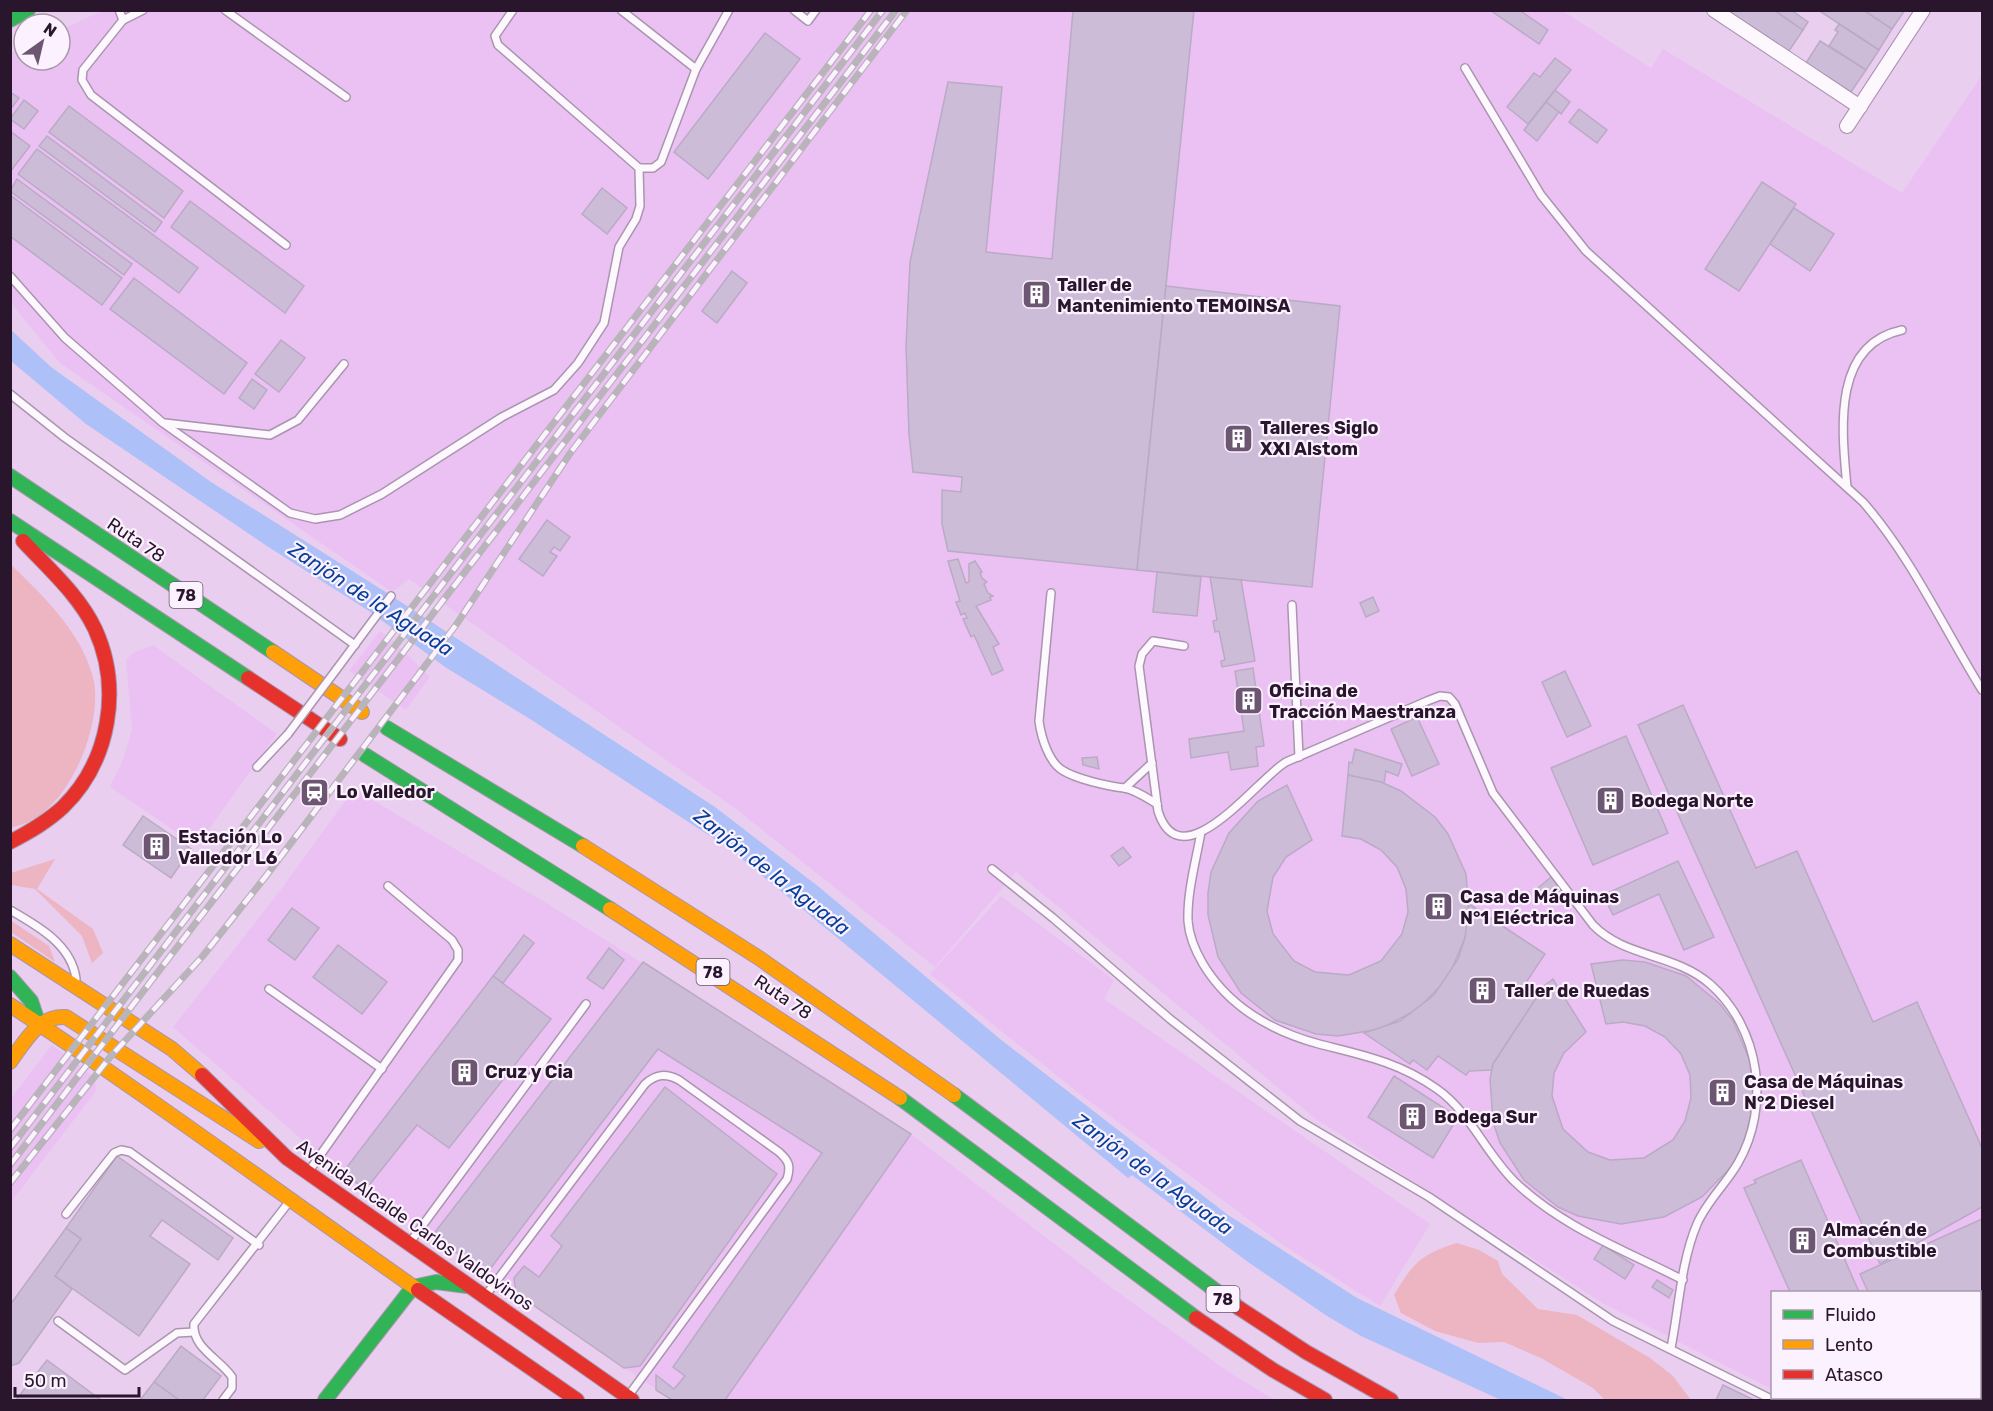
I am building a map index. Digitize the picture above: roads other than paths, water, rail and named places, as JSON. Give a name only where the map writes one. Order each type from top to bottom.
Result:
[{"type":"main road","points":[[10,20],[28,10]]},
{"type":"main road","name":"Ruta 78","points":[[10,476],[362,712]]},
{"type":"main road","name":"78","points":[[10,521],[340,739]]},
{"type":"main road","points":[[10,528],[71,593],[88,616],[106,659],[111,689],[105,737],[88,777],[58,813],[45,824],[10,842]]},
{"type":"main road","name":"Ruta 78","points":[[387,728],[627,874],[784,975],[876,1038],[1239,1311],[1322,1363],[1391,1401]]},
{"type":"main road","name":"Ruta 78","points":[[365,755],[724,980],[867,1075],[1049,1206],[1191,1316],[1263,1365],[1325,1401]]},
{"type":"main road","name":"Avenida Alcalde Carlos Valdovinos","points":[[10,944],[77,985],[188,1062],[216,1086],[287,1158],[630,1399]]},
{"type":"main road","points":[[10,977],[31,1001],[39,1025]]},
{"type":"main road","points":[[10,1005],[117,1075],[290,1202],[577,1401]]},
{"type":"main road","points":[[10,1062],[39,1025],[53,1015],[74,1020],[287,1158]]},
{"type":"main road","points":[[326,1400],[413,1287],[436,1282],[471,1287]]},
{"type":"street","points":[[1714,10],[1860,107]]},
{"type":"street","points":[[1847,126],[1923,10]]},
{"type":"lane","points":[[119,10],[123,20]]},
{"type":"lane","points":[[143,10],[123,20],[83,70],[82,80],[91,95],[286,245]]},
{"type":"lane","points":[[225,10],[346,97]]},
{"type":"lane","points":[[513,10],[495,36],[498,45],[639,168],[653,168],[661,162],[696,69],[729,10]]},
{"type":"lane","points":[[621,10],[696,69]]},
{"type":"lane","points":[[794,10],[808,21],[816,10]]},
{"type":"lane","points":[[1466,68],[1530,178],[1586,251],[1870,510],[1901,551],[1983,690]]},
{"type":"lane","points":[[10,276],[65,338],[162,423],[290,513],[315,519],[340,515],[382,494],[502,417],[554,390],[578,363],[604,323],[619,247],[636,219],[640,206],[639,168]]},
{"type":"lane","points":[[1847,487],[1841,415],[1847,390],[1857,362],[1869,344],[1883,334],[1902,330]]},
{"type":"lane","points":[[162,423],[270,435],[298,420],[344,364]]},
{"type":"lane","points":[[10,394],[64,437],[355,645]]},
{"type":"lane","points":[[1052,593],[1039,721],[1041,737],[1064,772],[1102,785],[1125,788],[1157,804]]},
{"type":"lane","points":[[257,767],[288,734],[391,596]]},
{"type":"lane","points":[[1293,605],[1299,757]]},
{"type":"lane","points":[[1184,646],[1153,641],[1140,660],[1157,804],[1162,822],[1170,831],[1180,836],[1193,836],[1249,796],[1277,767],[1427,701],[1440,696],[1449,697],[1455,704],[1493,793],[1593,926],[1621,946],[1684,966],[1710,985],[1732,1010],[1753,1056],[1756,1111],[1747,1145],[1737,1164],[1698,1221],[1687,1254],[1671,1348]]},
{"type":"lane","points":[[1125,788],[1152,764]]},
{"type":"lane","points":[[1201,832],[1189,902],[1188,924],[1197,954],[1220,989],[1236,1005],[1279,1029],[1319,1044],[1380,1058],[1423,1079],[1451,1101],[1494,1160],[1548,1210],[1568,1224],[1683,1280]]},
{"type":"lane","points":[[992,869],[1053,918],[1170,1019],[1300,1121],[1429,1197],[1613,1321],[1773,1401]]},
{"type":"lane","points":[[308,1173],[458,960],[458,950],[452,940],[388,886]]},
{"type":"lane","points":[[10,910],[61,945],[75,965],[77,985]]},
{"type":"lane","points":[[269,988],[382,1069]]},
{"type":"lane","points":[[409,1243],[586,1004]]},
{"type":"lane","points":[[485,1297],[645,1084],[652,1078],[664,1075],[679,1080],[779,1152],[786,1158],[790,1171],[787,1179],[630,1399]]},
{"type":"lane","points":[[66,1214],[114,1153],[121,1150],[130,1152],[259,1245]]},
{"type":"lane","points":[[223,1401],[232,1388],[232,1377],[199,1343],[194,1332],[194,1324],[259,1245],[290,1202]]},
{"type":"lane","points":[[58,1322],[125,1370],[177,1333],[194,1332]]},
{"type":"water","name":"Zanjón de la Aguada","points":[[10,329],[51,367],[211,482],[384,591],[715,807],[819,887],[1000,1039],[1228,1215],[1357,1298],[1568,1400],[1501,1400],[1361,1336],[1327,1316],[1248,1262],[1132,1175],[1128,1178],[730,849],[530,719],[445,667],[369,611],[267,546],[86,424],[11,361]]},
{"type":"railway","points":[[10,1130],[871,10]]},
{"type":"railway","points":[[10,1148],[883,10]]},
{"type":"railway","points":[[10,1165],[896,10]]},
{"type":"railway","points":[[10,1183],[111,1056],[202,957],[266,876],[456,625],[571,452],[907,10]]},
{"type":"place","name":"Taller de Mantenimiento TEMOINSA","points":[[1036,295]]},
{"type":"place","name":"Talleres Siglo XXI Alstom","points":[[1239,438]]},
{"type":"place","name":"Oficina de Tracción Maestranza","points":[[1248,701]]},
{"type":"place","name":"Lo Valledor","points":[[315,792]]},
{"type":"place","name":"Bodega Norte","points":[[1610,801]]},
{"type":"place","name":"Estación Lo Valledor L6","points":[[157,847]]},
{"type":"place","name":"Casa de Máquinas N°1 Eléctrica","points":[[1439,907]]},
{"type":"place","name":"Taller de Ruedas","points":[[1483,991]]},
{"type":"place","name":"Cruz y Cia","points":[[464,1072]]},
{"type":"place","name":"Casa de Máquinas N°2 Diesel","points":[[1723,1092]]},
{"type":"place","name":"Bodega Sur","points":[[1413,1117]]},
{"type":"place","name":"Almacén de Combustible","points":[[1802,1240]]}]
